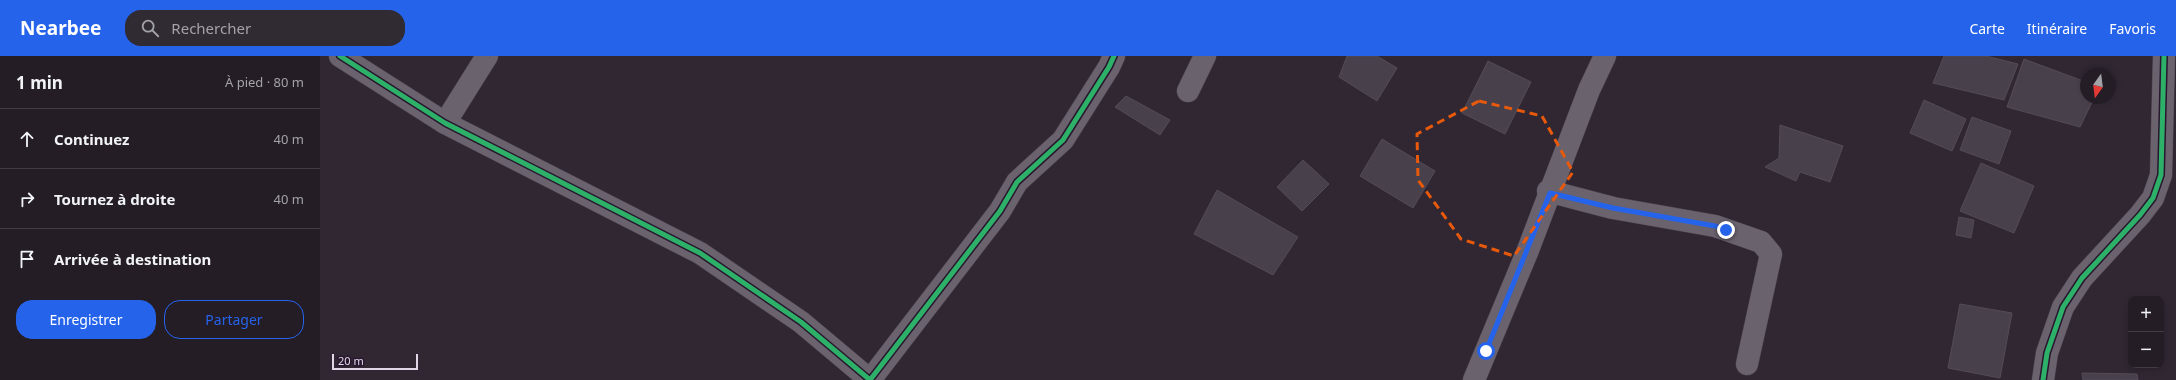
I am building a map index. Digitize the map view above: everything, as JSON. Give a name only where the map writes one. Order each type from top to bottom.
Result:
[{"type":"street","points":[[340,56],[445,123],[700,253],[801,322],[870,380],[1000,211],[1017,182],[1063,140],[1109,67],[1114,56]]},
{"type":"street","points":[[445,123],[487,56]]},
{"type":"street","points":[[1188,91],[1205,56]]},
{"type":"street","points":[[1474,380],[1589,90],[1605,56]]},
{"type":"street","points":[[2043,380],[2047,353],[2063,307],[2082,278],[2140,215],[2153,198],[2161,175],[2164,56]]},
{"type":"street","points":[[1549,192],[1613,208],[1715,226],[1761,242],[1772,254],[1747,364]]},
{"type":"highlighted area","points":[[1479,101],[1542,116],[1573,172],[1514,256],[1461,239],[1418,180],[1417,134]]},
{"type":"building","points":[[1347,56],[1377,56],[1397,68],[1377,101],[1339,77]]},
{"type":"building","points":[[1944,56],[1986,56],[2018,64],[2004,100],[1933,83]]},
{"type":"building","points":[[2024,59],[2080,80],[2080,104],[2091,104],[2080,127],[2007,107]]},
{"type":"building","points":[[1488,61],[1531,82],[1505,134],[1462,113]]},
{"type":"building","points":[[1126,96],[1170,120],[1160,135],[1115,107]]},
{"type":"building","points":[[1924,100],[1966,119],[1952,151],[1910,133]]},
{"type":"building","points":[[1972,117],[2011,131],[1999,164],[1960,150]]},
{"type":"building","points":[[1780,125],[1843,146],[1830,182],[1800,172],[1796,181],[1765,167],[1779,158]]},
{"type":"building","points":[[1382,139],[1435,171],[1413,208],[1360,176]]},
{"type":"building","points":[[1303,160],[1329,184],[1302,211],[1277,187]]},
{"type":"building","points":[[1981,163],[2034,186],[2014,233],[1960,211]]},
{"type":"building","points":[[1217,190],[1298,237],[1273,275],[1194,234]]},
{"type":"building","points":[[1959,217],[1974,220],[1971,238],[1956,235]]},
{"type":"building","points":[[1960,304],[2012,313],[2000,378],[1948,368]]},
{"type":"building","points":[[2082,373],[2137,374],[2138,380],[2083,380]]},
{"type":"cycle path","points":[[340,56],[445,123],[700,253],[801,322],[870,380]]},
{"type":"cycle path","points":[[870,380],[1000,211],[1017,182],[1063,140],[1109,67],[1114,56]]},
{"type":"cycle path","points":[[2043,380],[2047,353],[2063,307],[2082,278],[2140,215],[2153,198],[2161,175],[2164,56]]},
{"type":"route","points":[[1486,351],[1550,193],[1613,208],[1715,226],[1726,230]]}]
